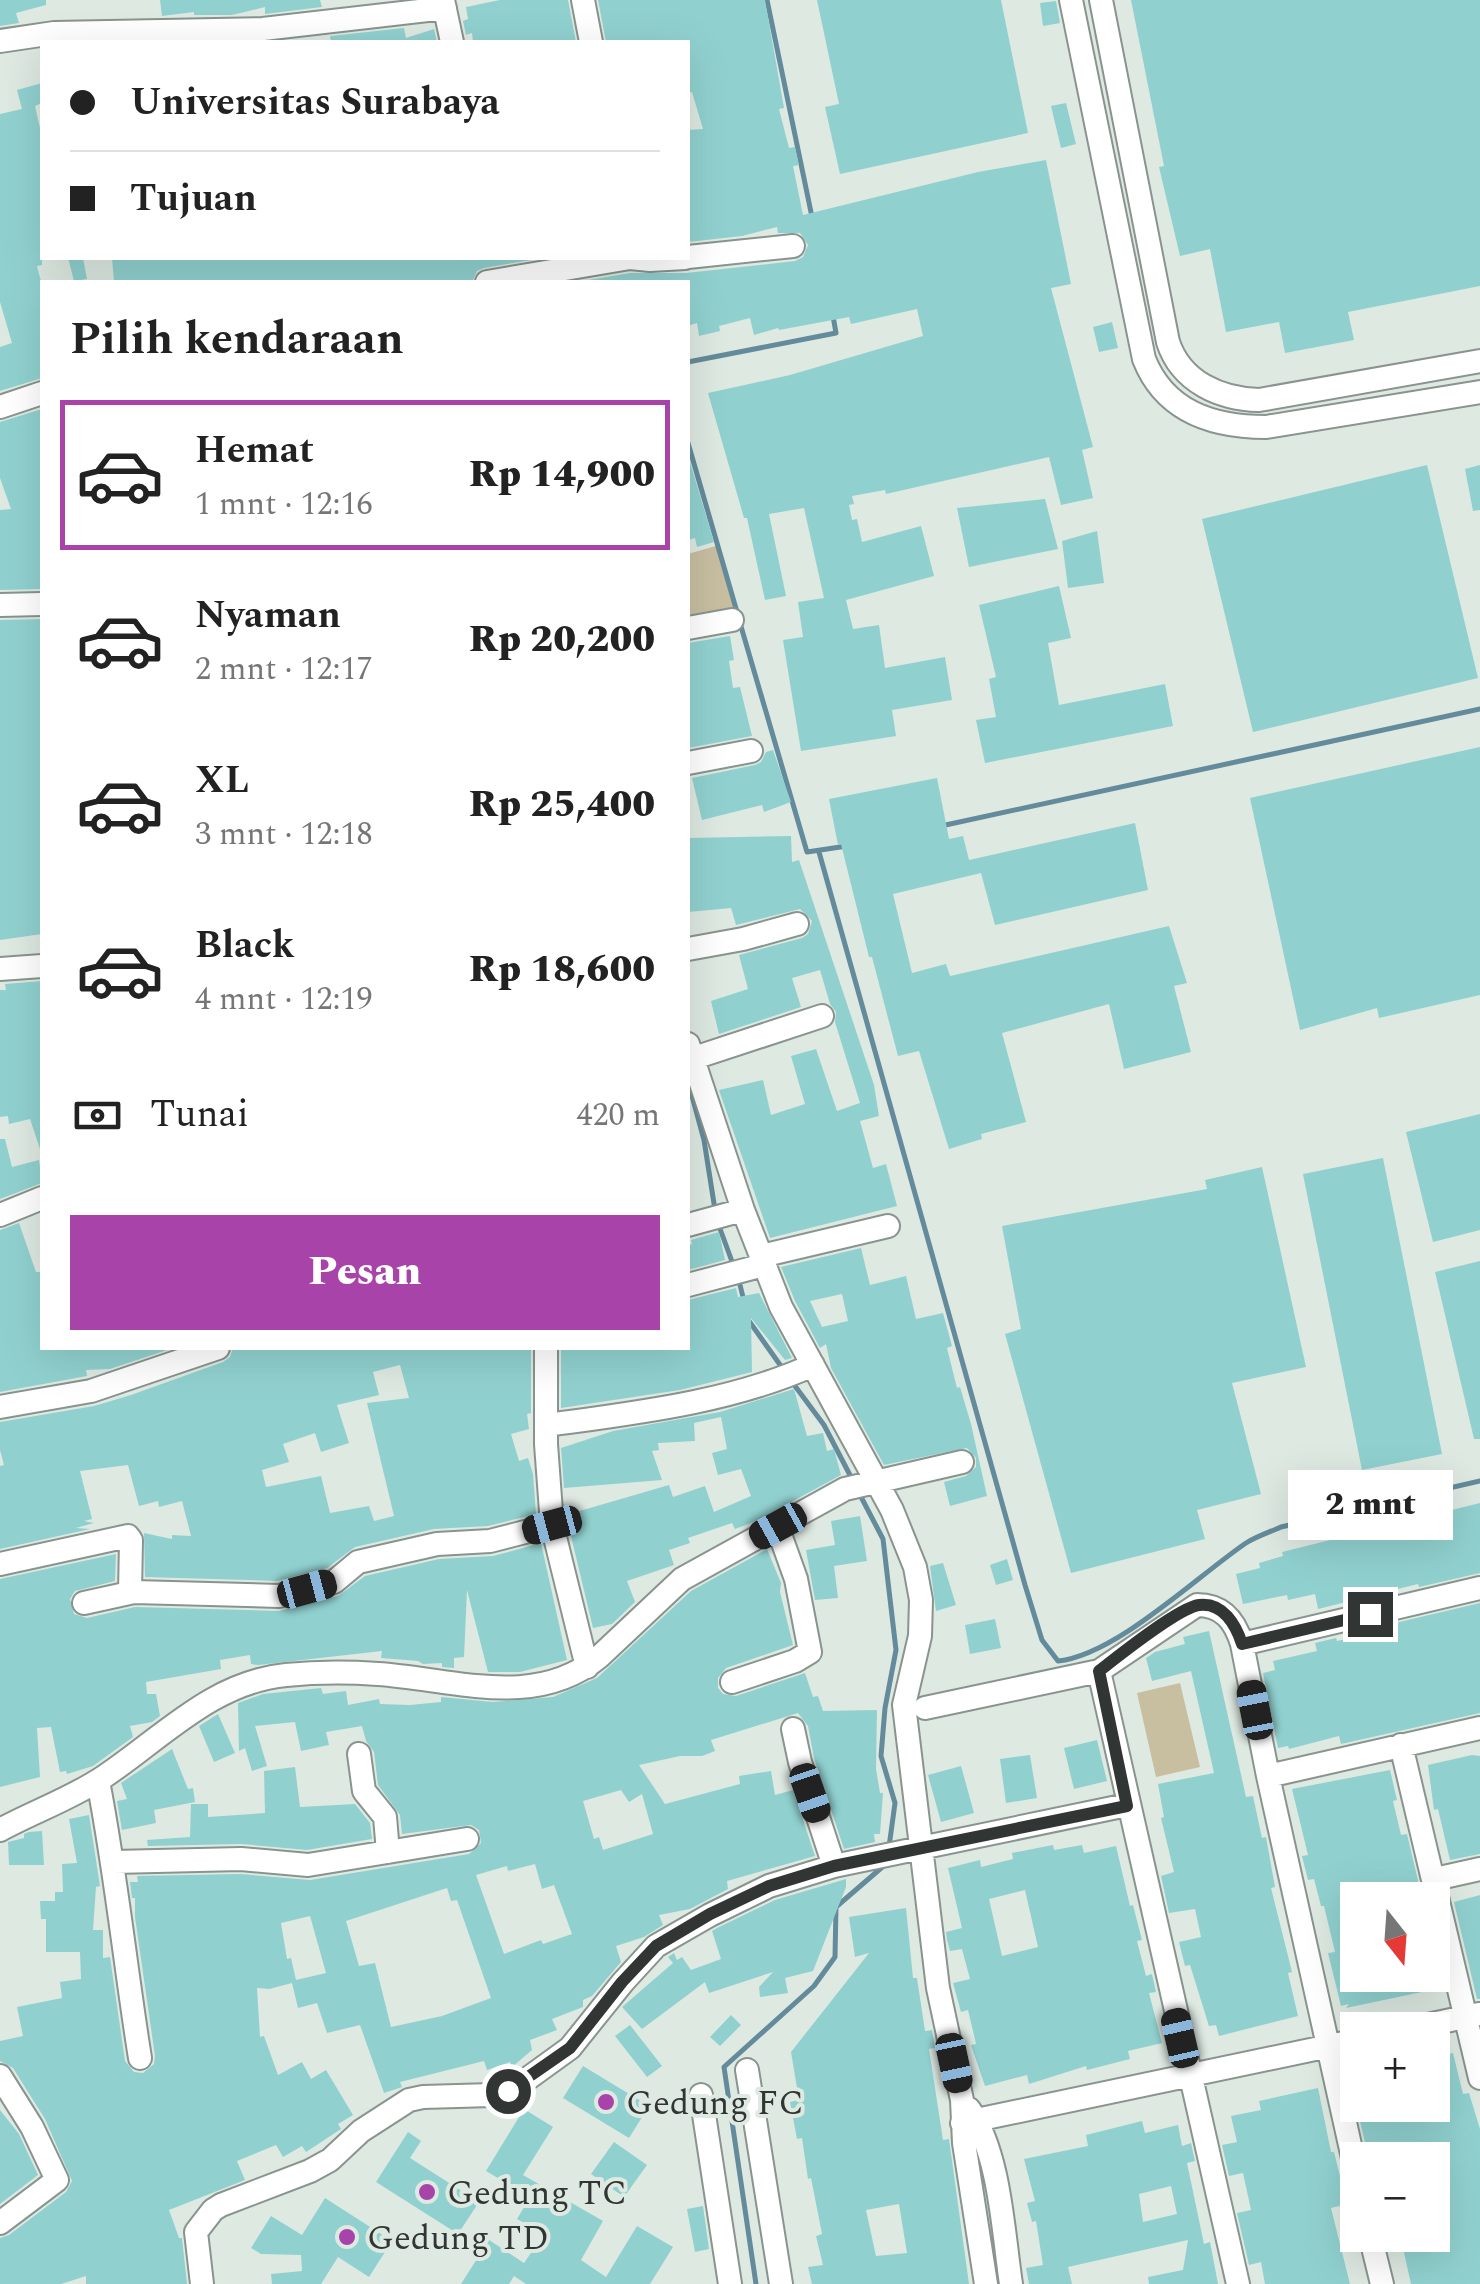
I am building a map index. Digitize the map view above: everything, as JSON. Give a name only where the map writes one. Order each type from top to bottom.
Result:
[{"type":"street","points":[[583,0],[591,40]]},
{"type":"street","points":[[1071,0],[1123,265],[1148,369],[1177,402],[1232,427],[1266,427],[1480,392]]},
{"type":"street","points":[[1101,0],[1168,342],[1177,363],[1202,384],[1236,399],[1259,400],[1480,361]]},
{"type":"street","points":[[0,41],[54,33],[263,29],[444,4],[452,40]]},
{"type":"street","points":[[690,257],[793,246]]},
{"type":"street","points":[[501,275],[615,260]]},
{"type":"street","points":[[1123,265],[1152,260]]},
{"type":"street","points":[[0,407],[40,394]]},
{"type":"street","points":[[0,606],[40,604]]},
{"type":"street","points":[[690,628],[732,620]]},
{"type":"street","points":[[690,763],[750,751]]},
{"type":"street","points":[[690,949],[797,924]]},
{"type":"street","points":[[0,970],[40,966]]},
{"type":"street","points":[[822,1016],[690,1056],[716,1218],[781,1307],[796,1372],[860,1484],[905,1537],[915,1567],[921,1600],[920,1636],[904,1705],[938,1988],[967,2114],[986,2284]]},
{"type":"street","points":[[0,1215],[40,1199]]},
{"type":"street","points":[[690,1284],[888,1226]]},
{"type":"street","points":[[0,1408],[91,1391],[212,1350]]},
{"type":"street","points":[[546,1350],[546,1444],[552,1525],[568,1602],[588,1667]]},
{"type":"street","points":[[548,1425],[668,1408],[796,1372]]},
{"type":"street","points":[[2,1822],[98,1781],[199,1706],[250,1683],[284,1675],[378,1674],[520,1688],[557,1681],[588,1667],[682,1579],[778,1526],[860,1484],[962,1462]]},
{"type":"street","points":[[84,1603],[130,1593],[279,1596],[334,1582],[358,1562],[437,1544],[490,1541],[552,1525]]},
{"type":"street","points":[[732,1682],[795,1661],[810,1652],[796,1579],[778,1526]]},
{"type":"street","points":[[0,1564],[128,1536],[130,1593]]},
{"type":"street","points":[[1242,1644],[1480,1588]]},
{"type":"street","points":[[925,1708],[1099,1671],[1197,1606],[1209,1606],[1231,1618],[1242,1644],[1349,2142]]},
{"type":"street","points":[[1099,1671],[1238,2284]]},
{"type":"street","points":[[1268,1776],[1480,1728]]},
{"type":"street","points":[[793,1729],[834,1866]]},
{"type":"street","points":[[1401,1746],[1474,2015],[1480,2078]]},
{"type":"street","points":[[359,1754],[364,1791],[384,1817],[388,1852]]},
{"type":"street","points":[[98,1781],[114,1862],[140,2058]]},
{"type":"street","points":[[202,2284],[196,2232],[212,2210],[330,2160],[361,2131],[409,2100],[508,2091],[570,2048],[656,1946],[710,1914],[769,1886],[834,1866],[1127,1806]]},
{"type":"street","points":[[114,1862],[240,1859],[308,1865],[467,1840]]},
{"type":"street","points":[[1435,1879],[1480,1869]]},
{"type":"street","points":[[967,2114],[1190,2076],[1340,2044]]},
{"type":"street","points":[[747,2070],[781,2284]]},
{"type":"street","points":[[0,2076],[32,2127],[57,2180],[0,2224]]},
{"type":"street","points":[[701,2095],[730,2284]]},
{"type":"street","points":[[967,2114],[989,2154],[1011,2284]]},
{"type":"street","points":[[1374,2252],[1382,2284]]},
{"type":"shaded area","points":[[719,545],[738,614],[690,622],[690,553]]},
{"type":"shaded area","points":[[1180,1683],[1200,1767],[1156,1777],[1137,1693]]},
{"type":"building","points":[[0,0],[46,0],[46,5],[16,13],[19,23],[0,26]]},
{"type":"building","points":[[160,0],[320,0],[322,7],[265,14],[265,7],[232,15],[194,12],[162,16]]},
{"type":"building","points":[[500,0],[568,0],[576,40],[473,40],[472,33],[466,35],[463,21],[468,19],[466,7]]},
{"type":"building","points":[[598,0],[765,0],[784,108],[779,109],[789,148],[795,147],[799,165],[793,166],[803,215],[978,172],[1046,160],[1071,284],[1051,288],[1093,447],[1082,450],[1093,498],[1061,505],[1049,457],[886,494],[885,490],[852,496],[852,520],[857,519],[862,542],[921,526],[934,576],[846,600],[853,629],[879,625],[885,668],[945,657],[952,700],[892,710],[896,736],[801,751],[783,640],[803,637],[798,602],[824,598],[804,508],[769,514],[786,596],[765,600],[747,518],[708,393],[790,375],[923,336],[917,309],[851,324],[849,317],[754,335],[750,318],[699,336],[697,323],[690,325],[690,280],[589,280],[630,273],[686,273],[795,261],[803,257],[808,245],[800,233],[778,233],[777,227],[742,236],[690,242],[690,130],[703,129],[690,92],[690,40],[606,40]]},
{"type":"building","points":[[817,0],[1001,0],[1028,133],[840,174],[825,107],[839,104]]},
{"type":"building","points":[[1131,0],[1480,0],[1480,286],[1348,312],[1354,340],[1285,353],[1279,322],[1226,332],[1210,249],[1180,256],[1159,167],[1164,166]]},
{"type":"building","points":[[1056,1],[1060,23],[1043,26],[1040,3]]},
{"type":"building","points":[[404,28],[406,38],[434,29],[437,40],[331,40],[330,36]]},
{"type":"building","points":[[40,84],[40,104],[35,106],[40,128],[42,265],[37,266],[41,280],[40,379],[0,391],[0,347],[12,343],[0,302],[0,114],[22,109],[17,90]]},
{"type":"building","points":[[1066,103],[1076,144],[1061,148],[1051,106]]},
{"type":"building","points":[[69,260],[83,260],[87,279],[74,280]]},
{"type":"building","points":[[112,260],[530,260],[484,268],[477,271],[473,280],[114,280]]},
{"type":"building","points":[[1112,322],[1118,348],[1099,352],[1093,327]]},
{"type":"building","points":[[40,410],[40,589],[0,590],[0,510],[11,509],[0,478],[0,422]]},
{"type":"building","points":[[690,462],[714,542],[697,547],[695,538],[690,539]]},
{"type":"building","points":[[1427,465],[1478,678],[1253,732],[1202,519]]},
{"type":"building","points":[[1480,465],[1480,510],[1473,511],[1465,469]]},
{"type":"building","points":[[1045,499],[1058,549],[969,567],[957,508]]},
{"type":"building","points":[[1097,531],[1104,583],[1068,588],[1062,541]]},
{"type":"building","points":[[1059,586],[1071,638],[1048,643],[1059,705],[1165,684],[1173,726],[985,763],[976,720],[996,717],[989,679],[996,677],[979,605]]},
{"type":"building","points":[[40,619],[40,934],[0,940],[0,620]]},
{"type":"building","points":[[730,636],[733,688],[740,687],[752,736],[690,748],[690,643]]},
{"type":"building","points":[[1480,747],[1480,995],[1379,1018],[1377,1008],[1300,1030],[1250,798]]},
{"type":"building","points":[[773,750],[791,802],[764,812],[762,805],[702,820],[692,778],[755,765]]},
{"type":"building","points":[[937,778],[949,839],[963,836],[969,860],[1135,823],[1148,890],[995,925],[981,873],[893,894],[912,973],[946,964],[950,976],[1169,926],[1187,983],[1174,986],[1191,1052],[1124,1069],[1109,1004],[1002,1033],[1026,1122],[981,1134],[982,1139],[949,1149],[919,1051],[898,1056],[841,844],[838,845],[829,799]]},
{"type":"building","points":[[791,836],[792,862],[799,860],[874,1085],[879,1116],[860,1121],[873,1168],[886,1164],[897,1206],[770,1238],[719,1090],[763,1080],[771,1115],[805,1104],[791,1056],[816,1049],[837,1111],[860,1103],[835,1022],[836,1012],[820,970],[792,978],[801,1007],[719,1034],[711,1001],[748,989],[739,955],[802,938],[808,934],[812,921],[800,909],[736,925],[731,908],[690,912],[690,838]]},
{"type":"building","points":[[40,981],[40,1149],[30,1119],[9,1124],[8,1116],[0,1117],[0,990],[6,990],[5,984]]},
{"type":"building","points":[[1480,1114],[1480,1230],[1433,1242],[1406,1132]]},
{"type":"building","points":[[0,1139],[5,1139],[12,1167],[39,1160],[40,1184],[0,1199]]},
{"type":"building","points":[[1383,1158],[1442,1454],[1362,1470],[1303,1174]]},
{"type":"building","points":[[1262,1167],[1306,1367],[1232,1383],[1261,1494],[1197,1510],[1205,1539],[1071,1573],[1005,1334],[1021,1329],[1002,1226],[1207,1189],[1205,1180]]},
{"type":"building","points":[[19,1223],[36,1272],[40,1272],[40,1350],[167,1350],[110,1369],[86,1370],[87,1376],[0,1392],[0,1230]]},
{"type":"building","points":[[719,1232],[725,1260],[690,1269],[691,1240]]},
{"type":"building","points":[[861,1248],[870,1285],[906,1276],[916,1319],[943,1313],[952,1346],[947,1348],[971,1424],[987,1496],[950,1506],[944,1482],[966,1476],[976,1467],[976,1458],[967,1448],[884,1465],[831,1368],[826,1344],[820,1348],[781,1267]],"holes":[[[842,1294],[848,1321],[822,1327],[810,1301]]]},
{"type":"building","points":[[1480,1261],[1480,1439],[1474,1439],[1435,1272]]},
{"type":"building","points":[[736,1288],[738,1297],[759,1293],[792,1358],[785,1360],[751,1318],[752,1372],[680,1390],[561,1408],[561,1350],[690,1350],[690,1300]]},
{"type":"building","points":[[232,1350],[531,1350],[529,1429],[511,1434],[519,1461],[528,1458],[533,1474],[536,1514],[488,1526],[434,1529],[355,1547],[327,1568],[277,1581],[145,1577],[144,1533],[172,1539],[172,1535],[191,1536],[182,1501],[159,1507],[158,1501],[139,1506],[128,1465],[80,1471],[92,1519],[84,1521],[94,1523],[76,1528],[90,1529],[0,1549],[0,1466],[4,1465],[0,1422],[94,1406],[223,1362]],"holes":[[[400,1365],[409,1398],[367,1403],[394,1516],[374,1521],[369,1506],[330,1513],[321,1476],[266,1487],[262,1470],[289,1462],[283,1444],[315,1433],[321,1452],[349,1443],[337,1405],[379,1395],[373,1372]]]},
{"type":"building","points":[[794,1389],[807,1436],[823,1433],[827,1451],[834,1449],[841,1475],[758,1520],[735,1529],[732,1523],[688,1538],[690,1543],[669,1550],[674,1565],[627,1581],[635,1602],[612,1624],[593,1628],[566,1515],[669,1485],[673,1497],[705,1486],[714,1512],[751,1496],[741,1469],[718,1475],[712,1453],[727,1449],[721,1417],[694,1423],[695,1441],[658,1443],[659,1450],[652,1451],[662,1480],[564,1488],[561,1448],[613,1431],[720,1412]]},
{"type":"building","points":[[1480,1503],[1480,1573],[1318,1609],[1315,1594],[1243,1604],[1236,1574],[1260,1568],[1259,1563],[1283,1556],[1282,1552]]},
{"type":"building","points":[[860,1516],[867,1561],[834,1566],[838,1598],[815,1600],[806,1550],[835,1545],[831,1521]]},
{"type":"building","points":[[541,1543],[567,1660],[520,1672],[488,1672],[467,1590],[464,1657],[454,1658],[454,1668],[442,1667],[442,1663],[381,1658],[382,1651],[258,1665],[251,1664],[250,1655],[220,1660],[221,1669],[146,1682],[147,1694],[156,1694],[160,1716],[152,1722],[130,1726],[133,1737],[93,1766],[67,1774],[60,1772],[51,1727],[37,1728],[40,1777],[0,1787],[0,1579],[116,1554],[115,1581],[75,1591],[70,1599],[74,1614],[87,1618],[135,1607],[279,1611],[338,1596],[365,1576],[439,1559],[493,1556]]},
{"type":"building","points":[[767,1549],[781,1583],[793,1645],[726,1668],[718,1678],[718,1688],[723,1694],[736,1696],[805,1673],[813,1697],[818,1696],[823,1711],[877,1710],[876,1769],[883,1793],[880,1834],[874,1834],[875,1842],[844,1849],[814,1758],[808,1726],[798,1713],[711,1740],[715,1751],[702,1756],[680,1756],[639,1765],[665,1804],[740,1784],[739,1776],[771,1771],[775,1795],[793,1790],[815,1856],[727,1881],[728,1889],[690,1909],[659,1915],[663,1925],[644,1937],[616,1946],[621,1962],[592,1996],[583,2000],[583,2007],[552,2019],[557,2030],[530,2040],[532,2050],[512,2067],[510,2062],[487,2070],[484,2061],[400,2082],[402,2087],[384,2093],[360,2025],[327,2033],[317,2003],[298,2008],[292,1983],[257,1988],[260,2037],[264,2036],[278,2075],[302,2062],[311,2079],[326,2070],[353,2115],[338,2124],[341,2129],[306,2152],[302,2146],[283,2157],[276,2145],[237,2161],[245,2180],[169,2210],[182,2238],[187,2284],[86,2284],[86,2276],[61,2284],[0,2284],[0,2238],[66,2192],[72,2181],[45,2119],[13,2068],[0,2061],[0,2041],[23,2036],[17,2007],[62,1998],[60,1982],[81,1979],[80,1952],[46,1952],[46,1919],[41,1919],[40,1901],[55,1901],[55,1892],[63,1892],[62,1864],[77,1863],[69,1819],[89,1815],[100,1886],[96,1887],[93,1930],[103,1930],[103,1958],[110,1957],[125,2061],[134,2072],[143,2073],[154,2064],[155,2056],[130,1882],[138,1882],[137,1876],[240,1874],[310,1880],[469,1854],[481,1843],[479,1830],[471,1825],[402,1834],[400,1815],[378,1785],[374,1752],[362,1726],[326,1732],[329,1745],[301,1751],[295,1722],[255,1726],[267,1766],[252,1771],[245,1748],[239,1751],[238,1703],[263,1694],[321,1688],[323,1694],[346,1691],[348,1705],[379,1699],[380,1704],[410,1705],[441,1702],[441,1697],[493,1702],[553,1697],[597,1678],[691,1591]],"holes":[[[621,1790],[629,1802],[642,1794],[653,1834],[603,1850],[599,1837],[594,1839],[583,1801]],[[535,1864],[542,1889],[554,1885],[572,1934],[504,1954],[476,1875],[507,1866],[508,1871]],[[447,1888],[451,1901],[457,1900],[491,1998],[442,2016],[391,2027],[375,1963],[359,1966],[346,1921]],[[310,1916],[326,1973],[296,1980],[291,1958],[287,1959],[281,1923]]]},
{"type":"building","points":[[1007,1559],[1013,1580],[996,1585],[990,1565]]},
{"type":"building","points":[[943,1563],[956,1605],[936,1611],[930,1566]]},
{"type":"building","points":[[1480,1603],[1480,1713],[1341,1744],[1339,1736],[1289,1749],[1278,1748],[1263,1673],[1275,1670],[1273,1661],[1317,1651],[1315,1643],[1396,1628],[1395,1623]]},
{"type":"building","points":[[995,1619],[1001,1648],[970,1654],[965,1625]]},
{"type":"building","points":[[1209,1631],[1246,1797],[1253,1796],[1262,1838],[1266,1837],[1275,1887],[1271,1888],[1292,1972],[1288,1973],[1298,2016],[1219,2036],[1216,2025],[1209,2026],[1179,1942],[1201,1937],[1195,1909],[1169,1913],[1161,1876],[1174,1872],[1161,1818],[1164,1817],[1158,1784],[1214,1773],[1191,1671],[1152,1681],[1146,1658],[1185,1644],[1183,1637]]},
{"type":"building","points":[[218,1714],[235,1753],[214,1762],[199,1726]]},
{"type":"building","points":[[1097,1740],[1107,1781],[1074,1789],[1064,1748]]},
{"type":"building","points":[[172,1749],[188,1789],[193,1788],[195,1802],[154,1810],[156,1823],[122,1830],[117,1801],[127,1799],[121,1783]]},
{"type":"building","points":[[1030,1755],[1037,1798],[1006,1803],[1000,1759]]},
{"type":"building","points":[[1480,1756],[1480,1854],[1450,1860],[1438,1809],[1434,1810],[1428,1765]]},
{"type":"building","points":[[961,1766],[974,1813],[941,1822],[928,1775]]},
{"type":"building","points":[[295,1767],[300,1807],[355,1804],[370,1823],[372,1839],[307,1850],[241,1844],[148,1846],[147,1840],[190,1837],[191,1804],[208,1804],[208,1817],[265,1813],[264,1771]]},
{"type":"building","points":[[1390,1770],[1401,1835],[1407,1834],[1418,1882],[1340,1882],[1340,1992],[1422,1992],[1341,2006],[1328,1953],[1335,1952],[1314,1879],[1308,1880],[1302,1856],[1308,1855],[1292,1789]]},
{"type":"building","points":[[42,1831],[44,1865],[9,1865],[8,1842],[24,1838],[29,1832]]},
{"type":"building","points":[[1053,1845],[1054,1850],[1082,1845],[1084,1853],[1116,1846],[1142,1940],[1137,1941],[1146,1976],[1152,1974],[1156,1992],[1149,1993],[1162,2043],[1128,2051],[1130,2059],[1087,2070],[1086,2066],[1029,2084],[1027,2075],[985,2086],[971,2045],[976,2044],[968,2010],[961,2012],[953,1983],[970,1979],[962,1949],[950,1951],[947,1940],[946,1932],[962,1928],[948,1868],[980,1860],[981,1867],[1013,1859],[1012,1853]],"holes":[[[1025,1890],[1038,1947],[1002,1956],[989,1899]]]},
{"type":"building","points":[[846,1879],[813,1971],[785,1978],[788,1993],[760,1997],[759,1987],[773,1972],[709,1993],[705,1982],[642,2029],[622,2007],[673,1963],[668,1957],[674,1953],[691,1970],[721,1959],[712,1931],[717,1928],[775,1900]]},
{"type":"building","points":[[1480,1895],[1480,1999],[1477,1999],[1454,1902]]},
{"type":"building","points":[[906,1908],[913,1978],[917,1978],[925,2031],[932,2030],[935,2048],[929,2049],[943,2140],[949,2139],[969,2284],[812,2284],[808,2267],[823,2265],[816,2236],[822,2234],[802,2138],[797,2139],[790,2102],[799,2100],[791,2052],[869,1953],[855,1957],[849,1917]],"holes":[[[899,2204],[907,2253],[876,2256],[866,2210]]]},
{"type":"building","points":[[731,2015],[741,2025],[720,2046],[710,2037]]},
{"type":"building","points":[[630,2025],[662,2066],[647,2077],[615,2036]]},
{"type":"building","points":[[1453,2053],[1463,2094],[1469,2093],[1480,2129],[1480,2284],[1411,2284],[1404,2252],[1450,2252],[1450,2142],[1365,2142],[1360,2122],[1450,2122]]},
{"type":"building","name":"Gedung FC","points":[[583,2066],[649,2106],[629,2138],[563,2098]]},
{"type":"building","points":[[1318,2088],[1340,2176],[1340,2206],[1331,2208],[1350,2284],[1265,2284],[1261,2262],[1249,2265],[1237,2213],[1251,2210],[1243,2173],[1229,2176],[1222,2145],[1237,2142],[1231,2116],[1261,2110],[1259,2101]]},
{"type":"building","points":[[524,2109],[553,2127],[523,2175],[603,2221],[581,2260],[606,2277],[637,2226],[673,2247],[650,2284],[526,2284],[514,2276],[509,2284],[461,2284],[489,2240],[524,2263],[544,2234],[517,2219],[530,2197],[486,2171]]},
{"type":"building","points":[[0,2110],[19,2134],[38,2175],[0,2204]]},
{"type":"building","points":[[1142,2121],[1145,2133],[1178,2125],[1182,2146],[1191,2143],[1195,2161],[1187,2163],[1204,2244],[1210,2242],[1218,2284],[1149,2284],[1148,2277],[1183,2270],[1188,2240],[1068,2267],[1072,2284],[1029,2284],[1026,2268],[1043,2265],[1036,2221],[1032,2222],[1027,2203],[1035,2201],[1024,2159],[1088,2146],[1086,2135]],"holes":[[[1171,2186],[1177,2214],[1143,2222],[1139,2194]]]},
{"type":"building","name":"Gedung TC","points":[[408,2132],[421,2141],[410,2158],[479,2202],[458,2234],[376,2182]]},
{"type":"building","points":[[614,2142],[647,2165],[624,2197],[591,2174]]},
{"type":"building","points":[[325,2198],[392,2241],[369,2277],[338,2257],[321,2284],[272,2284],[271,2274],[302,2271],[301,2255],[261,2254],[251,2248],[271,2216],[302,2235]]},
{"type":"building","points":[[703,2206],[709,2249],[695,2252],[687,2209]]},
{"type":"waterway","points":[[767,0],[812,217]]},
{"type":"waterway","points":[[690,362],[836,333],[833,316]]},
{"type":"waterway","points":[[690,450],[737,612]]},
{"type":"waterway","points":[[740,623],[807,852],[847,846]]},
{"type":"waterway","points":[[941,826],[1480,709]]},
{"type":"waterway","points":[[819,852],[1025,1585],[1042,1640],[1058,1661],[1081,1656],[1130,1630],[1246,1543],[1264,1534],[1480,1481]]},
{"type":"waterway","points":[[690,1088],[704,1140],[715,1210]]},
{"type":"waterway","points":[[719,1226],[734,1267]]},
{"type":"waterway","points":[[738,1277],[744,1301]]},
{"type":"waterway","points":[[749,1321],[783,1369]]},
{"type":"waterway","points":[[792,1382],[824,1425],[852,1479]]},
{"type":"waterway","points":[[859,1493],[883,1539],[896,1650],[881,1756],[895,1803],[889,1847]]},
{"type":"waterway","points":[[756,2284],[724,2067],[814,1986],[835,1957],[836,1907],[887,1863]]},
{"type":"place","name":"Gedung FC","points":[[606,2102]]},
{"type":"place","name":"Gedung TC","points":[[427,2192]]},
{"type":"place","name":"Gedung TD","points":[[347,2237]]},
{"type":"route","points":[[508,2091],[570,2048],[656,1946],[769,1886],[834,1866],[1127,1806],[1099,1671],[1190,1608],[1209,1606],[1231,1618],[1242,1644],[1370,1614]]}]
